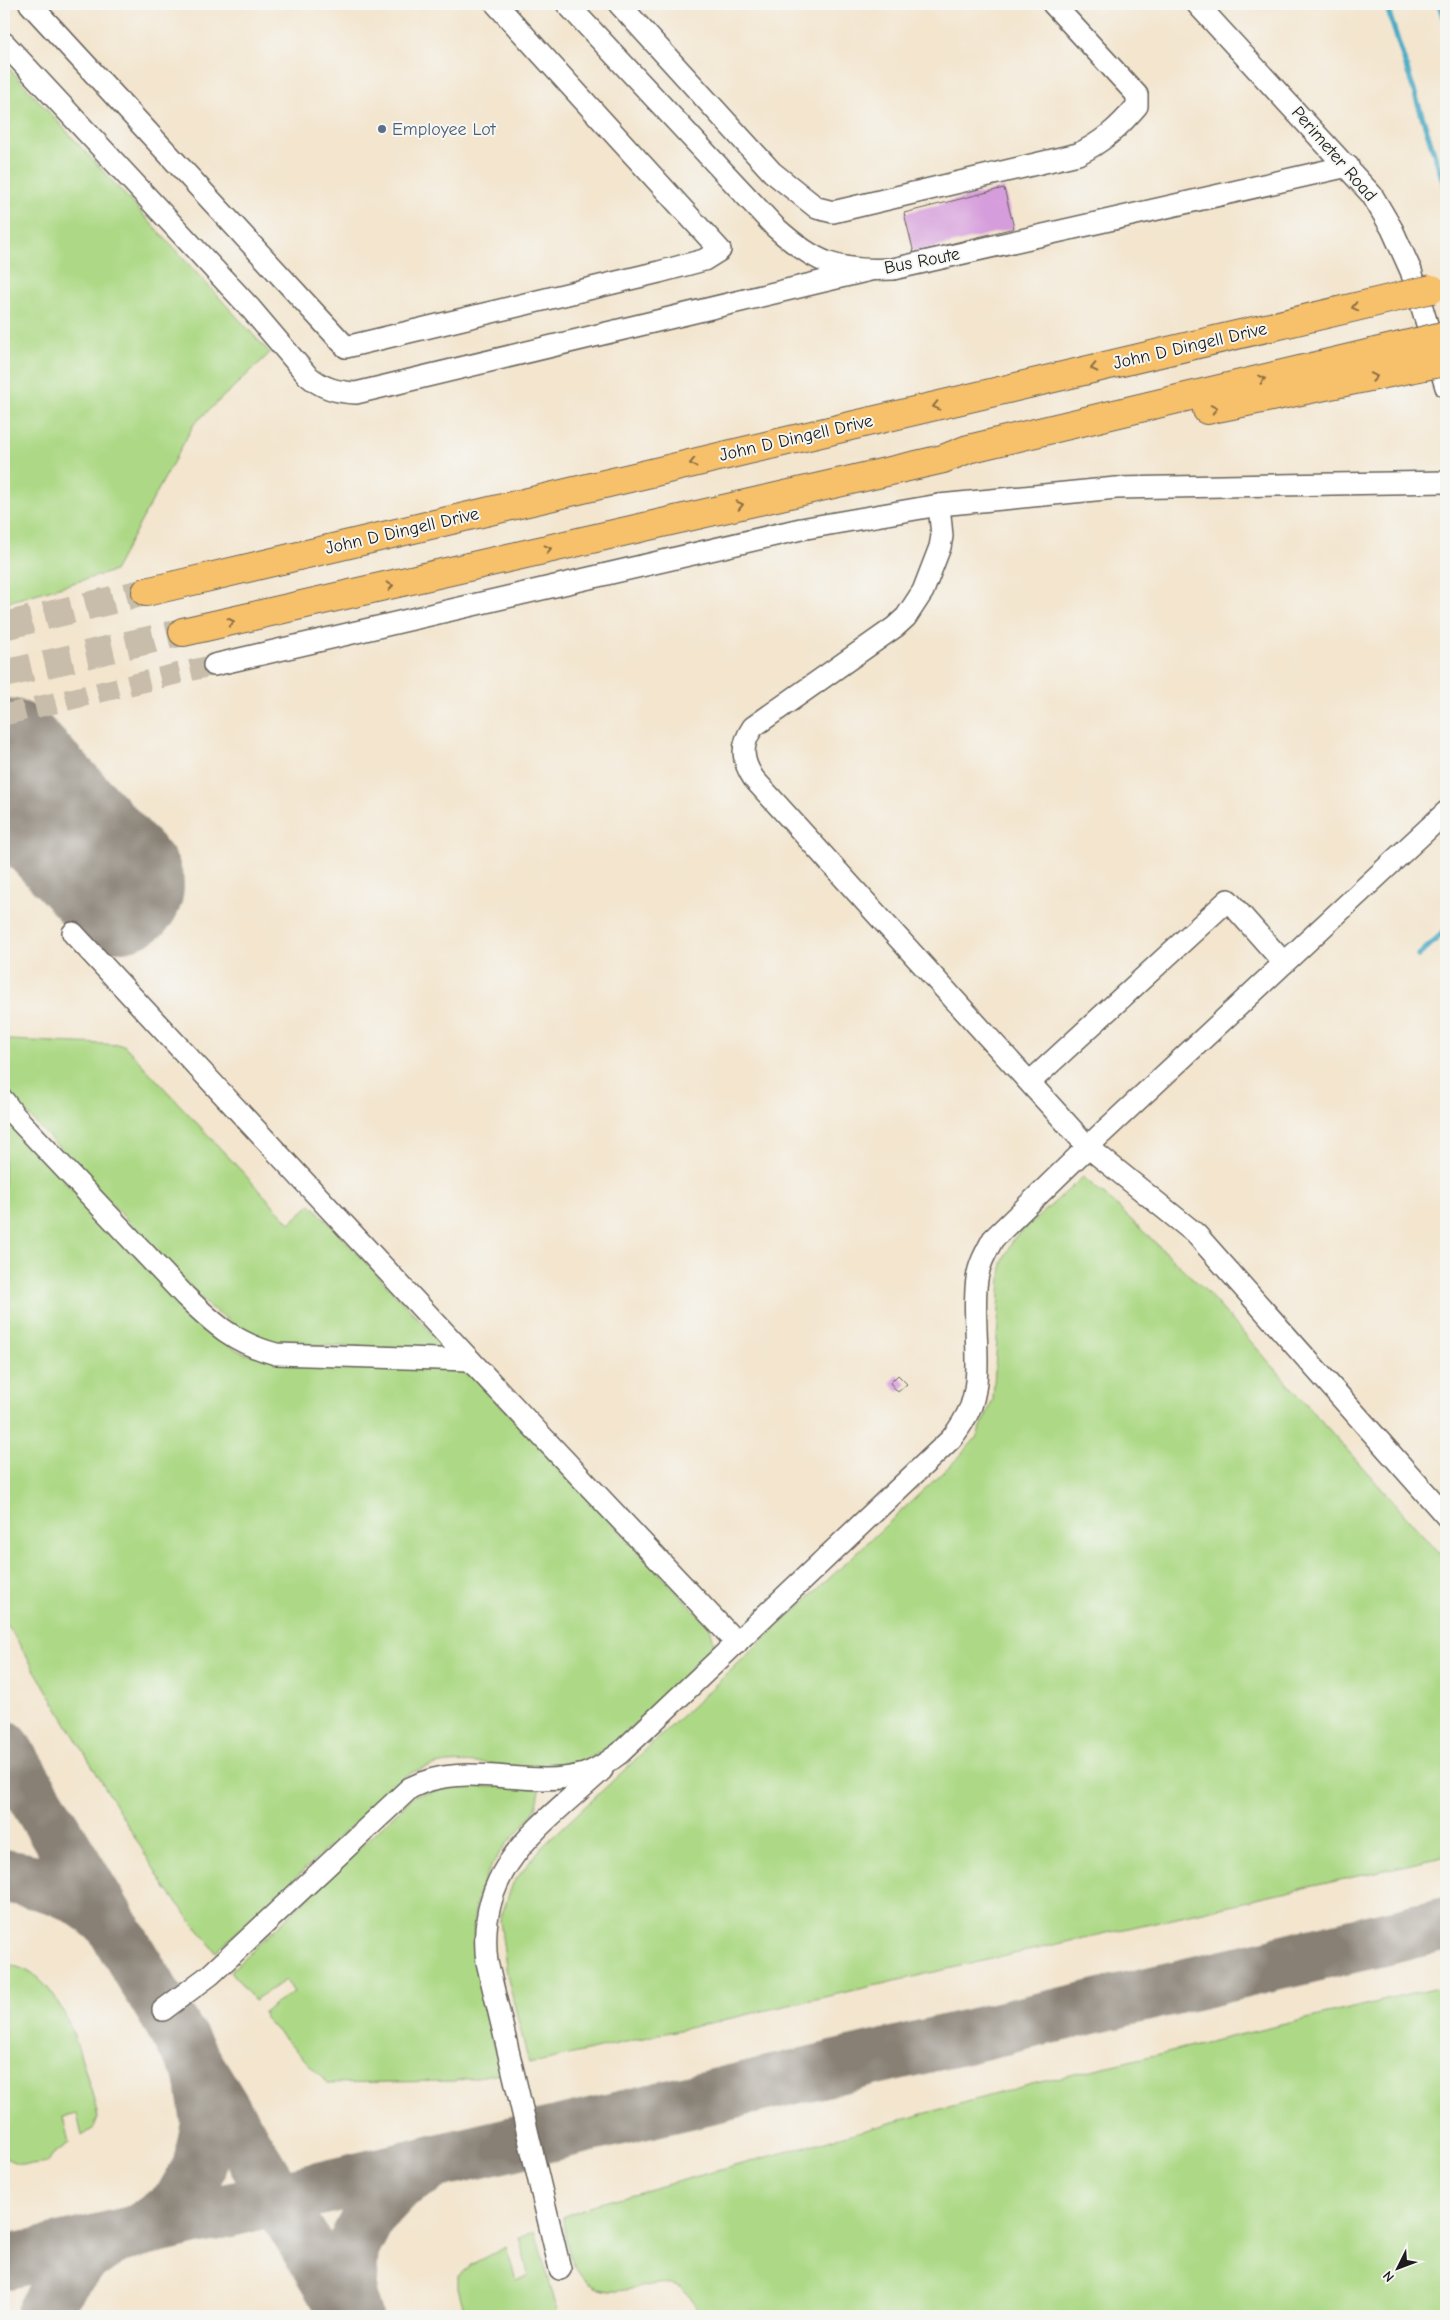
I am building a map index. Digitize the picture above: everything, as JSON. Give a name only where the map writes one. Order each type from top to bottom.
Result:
[{"type":"highway","name":"John D Dingell Drive","points":[[146,592],[1439,288]]},
{"type":"highway","points":[[183,632],[943,459],[968,449],[1429,357],[1446,335]]},
{"type":"lane","points":[[30,4],[346,347],[659,272],[704,260],[720,250],[496,4]]},
{"type":"lane","name":"Bus Route","points":[[567,4],[768,220],[791,241],[814,258],[830,265],[870,270],[903,267],[1348,166]]},
{"type":"lane","points":[[619,4],[772,172],[817,208],[833,212],[1078,154],[1100,144],[1138,106],[1137,95],[1053,4]]},
{"type":"lane","name":"Perimeter Road","points":[[1198,4],[1348,166],[1372,195],[1392,229],[1411,271],[1446,387]]},
{"type":"lane","points":[[4,43],[251,309],[307,375],[318,384],[339,392],[356,393],[870,270]]},
{"type":"lane","points":[[214,665],[801,529],[939,505],[1116,488],[1446,482]]},
{"type":"lane","points":[[939,505],[942,536],[940,547],[923,591],[906,617],[895,627],[763,718],[753,727],[746,738],[742,750],[746,767],[754,779],[1088,1146],[1196,1234],[1446,1516]]},
{"type":"lane","points":[[560,2269],[487,1962],[484,1939],[486,1918],[493,1892],[504,1867],[522,1844],[951,1439],[962,1424],[971,1406],[975,1386],[977,1279],[982,1260],[993,1239],[1004,1226],[1446,812]]},
{"type":"lane","points":[[1030,1082],[1228,900],[1284,963]]},
{"type":"lane","points":[[73,933],[470,1360],[737,1643]]},
{"type":"lane","points":[[4,1102],[21,1123],[186,1296],[211,1321],[231,1337],[254,1348],[276,1354],[470,1360]]},
{"type":"lane","points":[[163,2010],[210,1975],[410,1788],[424,1780],[458,1774],[540,1778],[565,1777],[585,1773],[602,1766],[620,1752]]},
{"type":"green space","points":[[4,63],[270,353],[194,424],[114,571],[4,603]]},
{"type":"green space","points":[[8,1040],[124,1045],[290,1223],[311,1204],[443,1345],[443,1350],[281,1344],[253,1338],[207,1305],[15,1101],[4,1083],[4,1044]]},
{"type":"green space","points":[[4,1117],[200,1324],[221,1341],[245,1354],[456,1370],[476,1379],[710,1627],[715,1647],[616,1741],[585,1760],[552,1767],[467,1762],[446,1763],[425,1767],[405,1776],[216,1952],[166,1889],[4,1619]]},
{"type":"green space","points":[[1083,1177],[1106,1196],[1204,1289],[1446,1561],[1446,1856],[529,2064],[507,1975],[500,1920],[513,1883],[543,1846],[959,1457],[976,1438],[993,1400],[1002,1263],[1014,1238]]},
{"type":"green space","points":[[460,1786],[539,1788],[537,1805],[524,1826],[506,1845],[492,1865],[481,1887],[475,1909],[473,1933],[478,1980],[501,2073],[453,2081],[327,2083],[264,2017],[263,2012],[294,1992],[286,1980],[254,2000],[231,1971],[415,1795]]},
{"type":"green space","points":[[4,1965],[22,1968],[37,1977],[50,1991],[60,2007],[77,2043],[97,2113],[98,2118],[94,2128],[82,2136],[77,2114],[63,2117],[69,2143],[53,2154],[47,2163],[25,2164],[4,2157]]},
{"type":"green space","points":[[1446,1986],[1446,2316],[756,2316],[754,2311],[735,2316],[700,2316],[693,2300],[675,2285],[654,2284],[617,2291],[603,2290],[582,2278],[570,2256],[563,2217],[593,2205],[1032,2084]]},
{"type":"green space","points":[[535,2231],[559,2316],[466,2316],[458,2288],[458,2276],[471,2265],[506,2247],[516,2280],[529,2276],[519,2238]]},
{"type":"building","points":[[1004,188],[1014,228],[914,253],[904,213]]},
{"type":"building","points":[[898,1375],[907,1384],[898,1392],[890,1383]]},
{"type":"waterway","points":[[1386,4],[1446,190]]},
{"type":"waterway","points":[[1439,4],[1446,26]]},
{"type":"waterway","points":[[1418,956],[1446,930]]},
{"type":"taxiway","points":[[4,1747],[349,2316]]},
{"type":"taxiway","points":[[4,1876],[58,1888],[81,1900],[105,1918]]},
{"type":"taxiway","points":[[4,2263],[1446,1924]]},
{"type":"taxiway","points":[[142,2230],[179,2203],[199,2168],[208,2123],[201,2075]]},
{"type":"taxiway","points":[[356,2316],[349,2294],[352,2249],[370,2214],[399,2183],[425,2168]]},
{"type":"taxiway","points":[[42,2316],[62,2281],[70,2272],[87,2256],[110,2240]]},
{"type":"runway","points":[[4,764],[118,886]]},
{"type":"tunnel","points":[[4,626],[146,592]]},
{"type":"tunnel","points":[[4,674],[183,632]]},
{"type":"tunnel","points":[[4,715],[214,665]]},
{"type":"place","name":"Employee Lot","points":[[382,129]]}]
